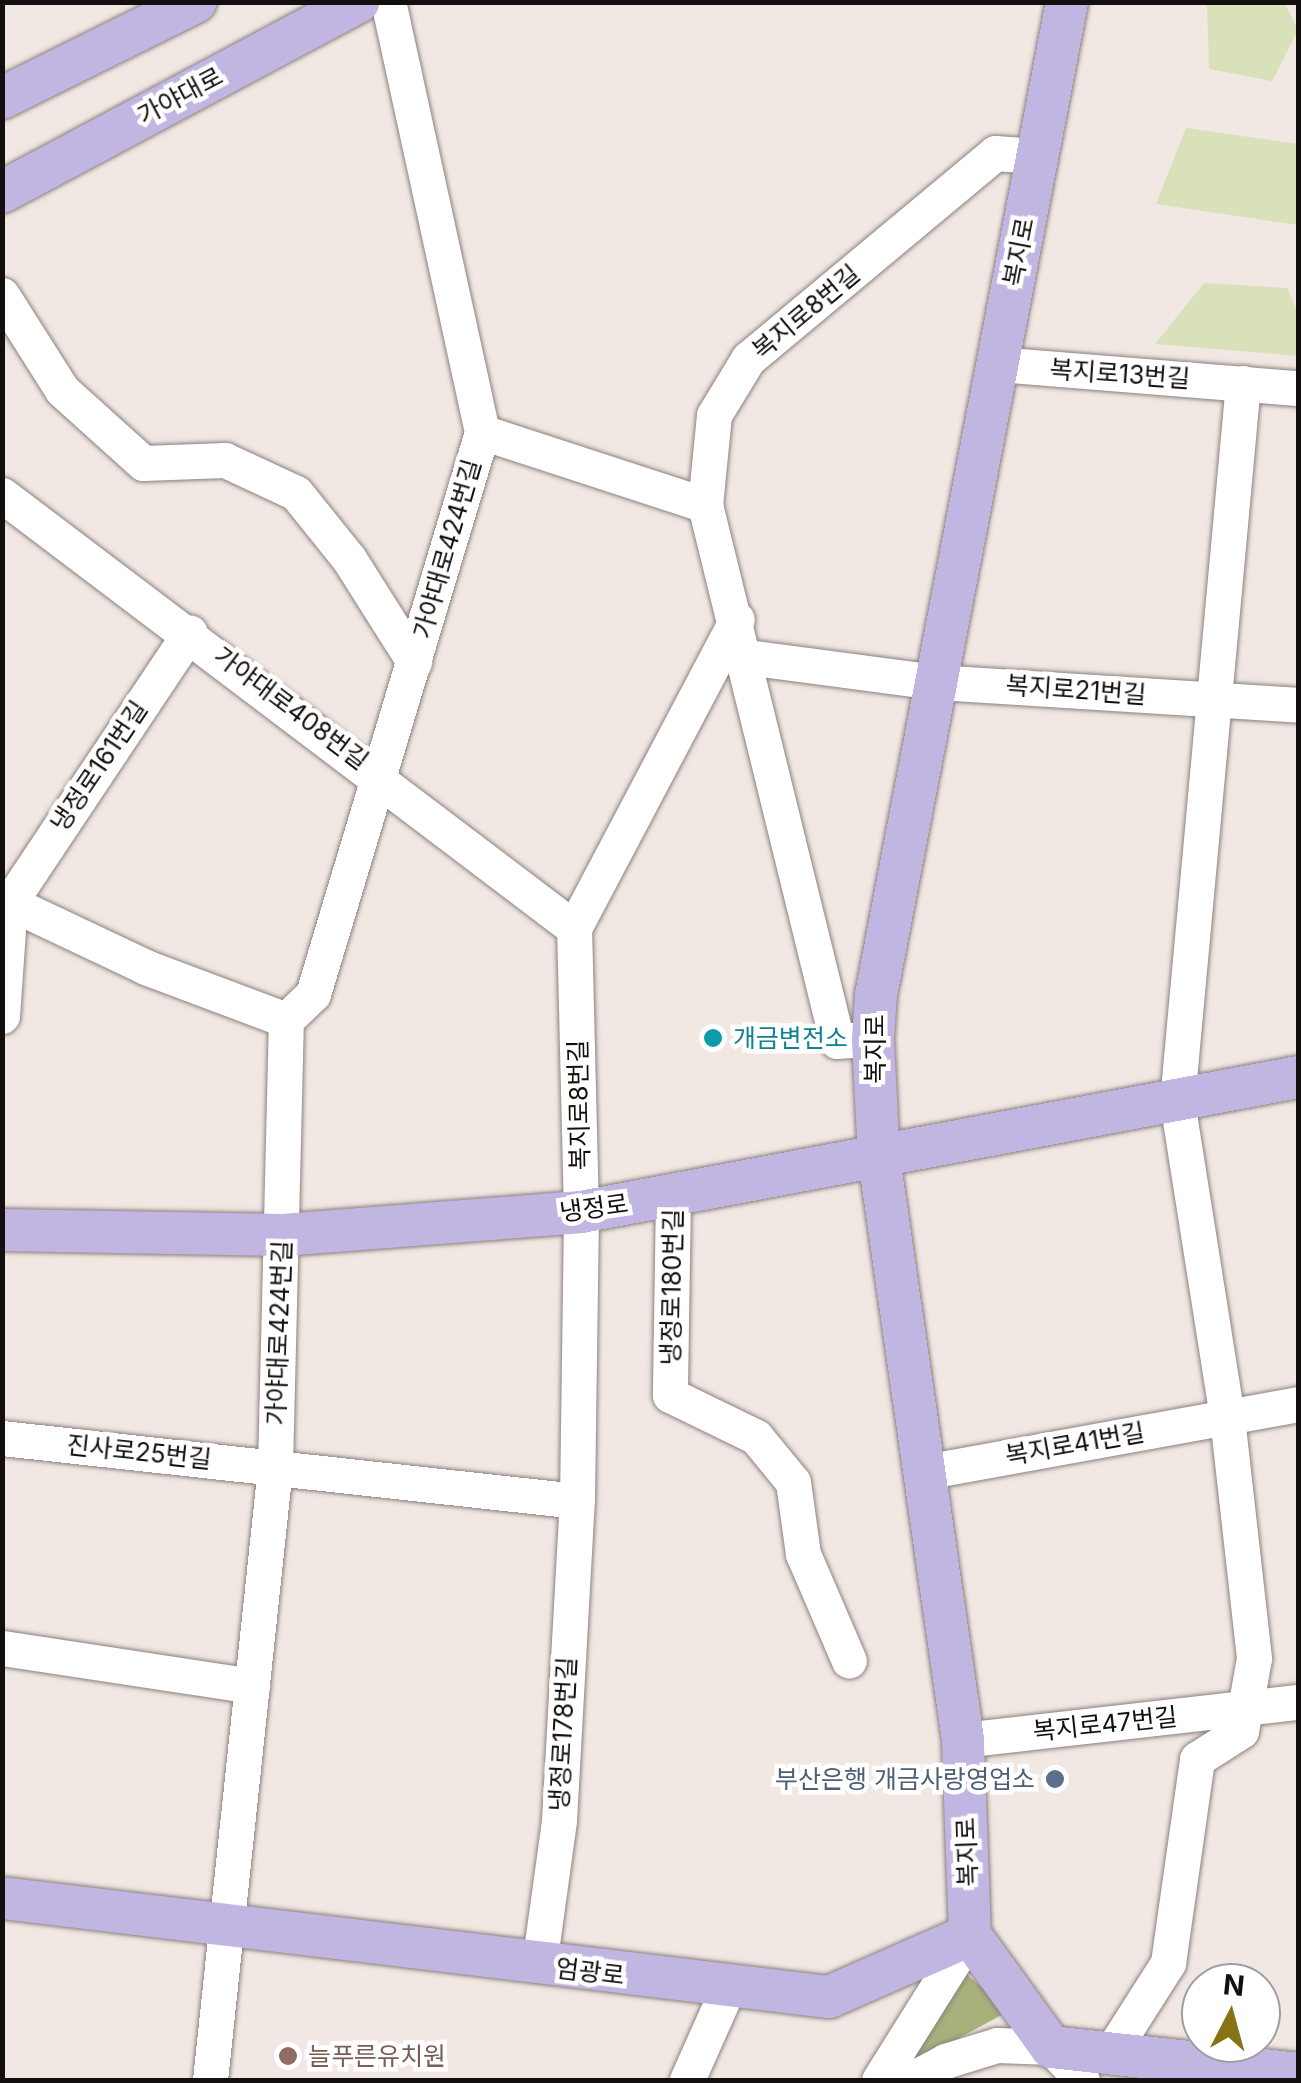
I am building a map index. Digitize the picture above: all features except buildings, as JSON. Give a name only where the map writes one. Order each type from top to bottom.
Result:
[{"type":"main road","points":[[2,98],[196,2]]},
{"type":"main road","name":"가야대로","points":[[2,192],[358,2]]},
{"type":"main road","name":"복지로","points":[[970,1935],[963,1740],[879,1158],[873,1039],[1061,9]]},
{"type":"main road","name":"냉정로","points":[[2,1230],[283,1235],[581,1212],[1298,1077]]},
{"type":"main road","name":"엄광로","points":[[2,1898],[727,1990],[829,1997],[970,1935]]},
{"type":"main road","points":[[970,1935],[1050,2047],[1096,2067],[1298,2074]]},
{"type":"street","name":"가야대로424번길","points":[[210,2080],[275,1467],[286,1020],[313,994],[376,774],[414,662],[482,432],[388,2]]},
{"type":"street","name":"복지로8번길","points":[[873,1039],[837,1041],[706,504],[714,415],[748,360],[995,153],[1037,156]]},
{"type":"street","points":[[2,295],[62,390],[143,464],[225,460],[296,493],[349,559],[414,662]]},
{"type":"street","name":"복지로13번길","points":[[997,364],[1298,388]]},
{"type":"street","points":[[1227,1417],[1177,1100],[1244,384]]},
{"type":"street","points":[[482,432],[706,504]]},
{"type":"street","name":"가야대로408번길","points":[[2,495],[190,632],[574,928]]},
{"type":"street","name":"복지로8번길","points":[[581,1212],[574,928],[737,620]]},
{"type":"street","name":"냉정로161번길","points":[[2,1016],[6,900],[190,632]]},
{"type":"street","name":"복지로21번길","points":[[746,657],[936,682],[1298,704]]},
{"type":"street","points":[[6,900],[148,968],[286,1020]]},
{"type":"street","name":"냉정로180번길","points":[[673,1196],[670,1394],[756,1437],[793,1482],[803,1554],[849,1661]]},
{"type":"street","name":"냉정로178번길","points":[[538,1965],[558,1820],[576,1501],[581,1212]]},
{"type":"street","name":"복지로41번길","points":[[924,1472],[1298,1404]]},
{"type":"street","name":"복지로47번길","points":[[1096,2067],[1168,1964],[1197,1759],[1241,1730],[1246,1708],[1254,1658],[1227,1417]]},
{"type":"street","name":"진사로25번길","points":[[2,1438],[275,1467]]},
{"type":"street","points":[[275,1467],[576,1501]]},
{"type":"street","points":[[2,1648],[252,1686]]},
{"type":"street","name":"복지로47번길","points":[[963,1740],[1298,1702]]},
{"type":"street","points":[[879,2080],[970,1935]]},
{"type":"street","points":[[688,2080],[727,1990]]},
{"type":"street","points":[[910,2080],[944,2061],[997,2045],[1050,2047]]},
{"type":"green space","points":[[1207,3],[1285,3],[1298,30],[1272,81],[1209,69]]},
{"type":"green space","points":[[1186,128],[1298,144],[1298,225],[1156,204]]},
{"type":"green space","points":[[1204,283],[1287,288],[1298,312],[1298,356],[1155,344]]},
{"type":"green space","points":[[964,1972],[1009,2011],[887,2077]]},
{"type":"place","name":"개금변전소","points":[[713,1038]]},
{"type":"place","name":"부산은행 개금사랑영업소","points":[[1055,1779]]},
{"type":"place","name":"늘푸른유치원","points":[[288,2056]]}]
